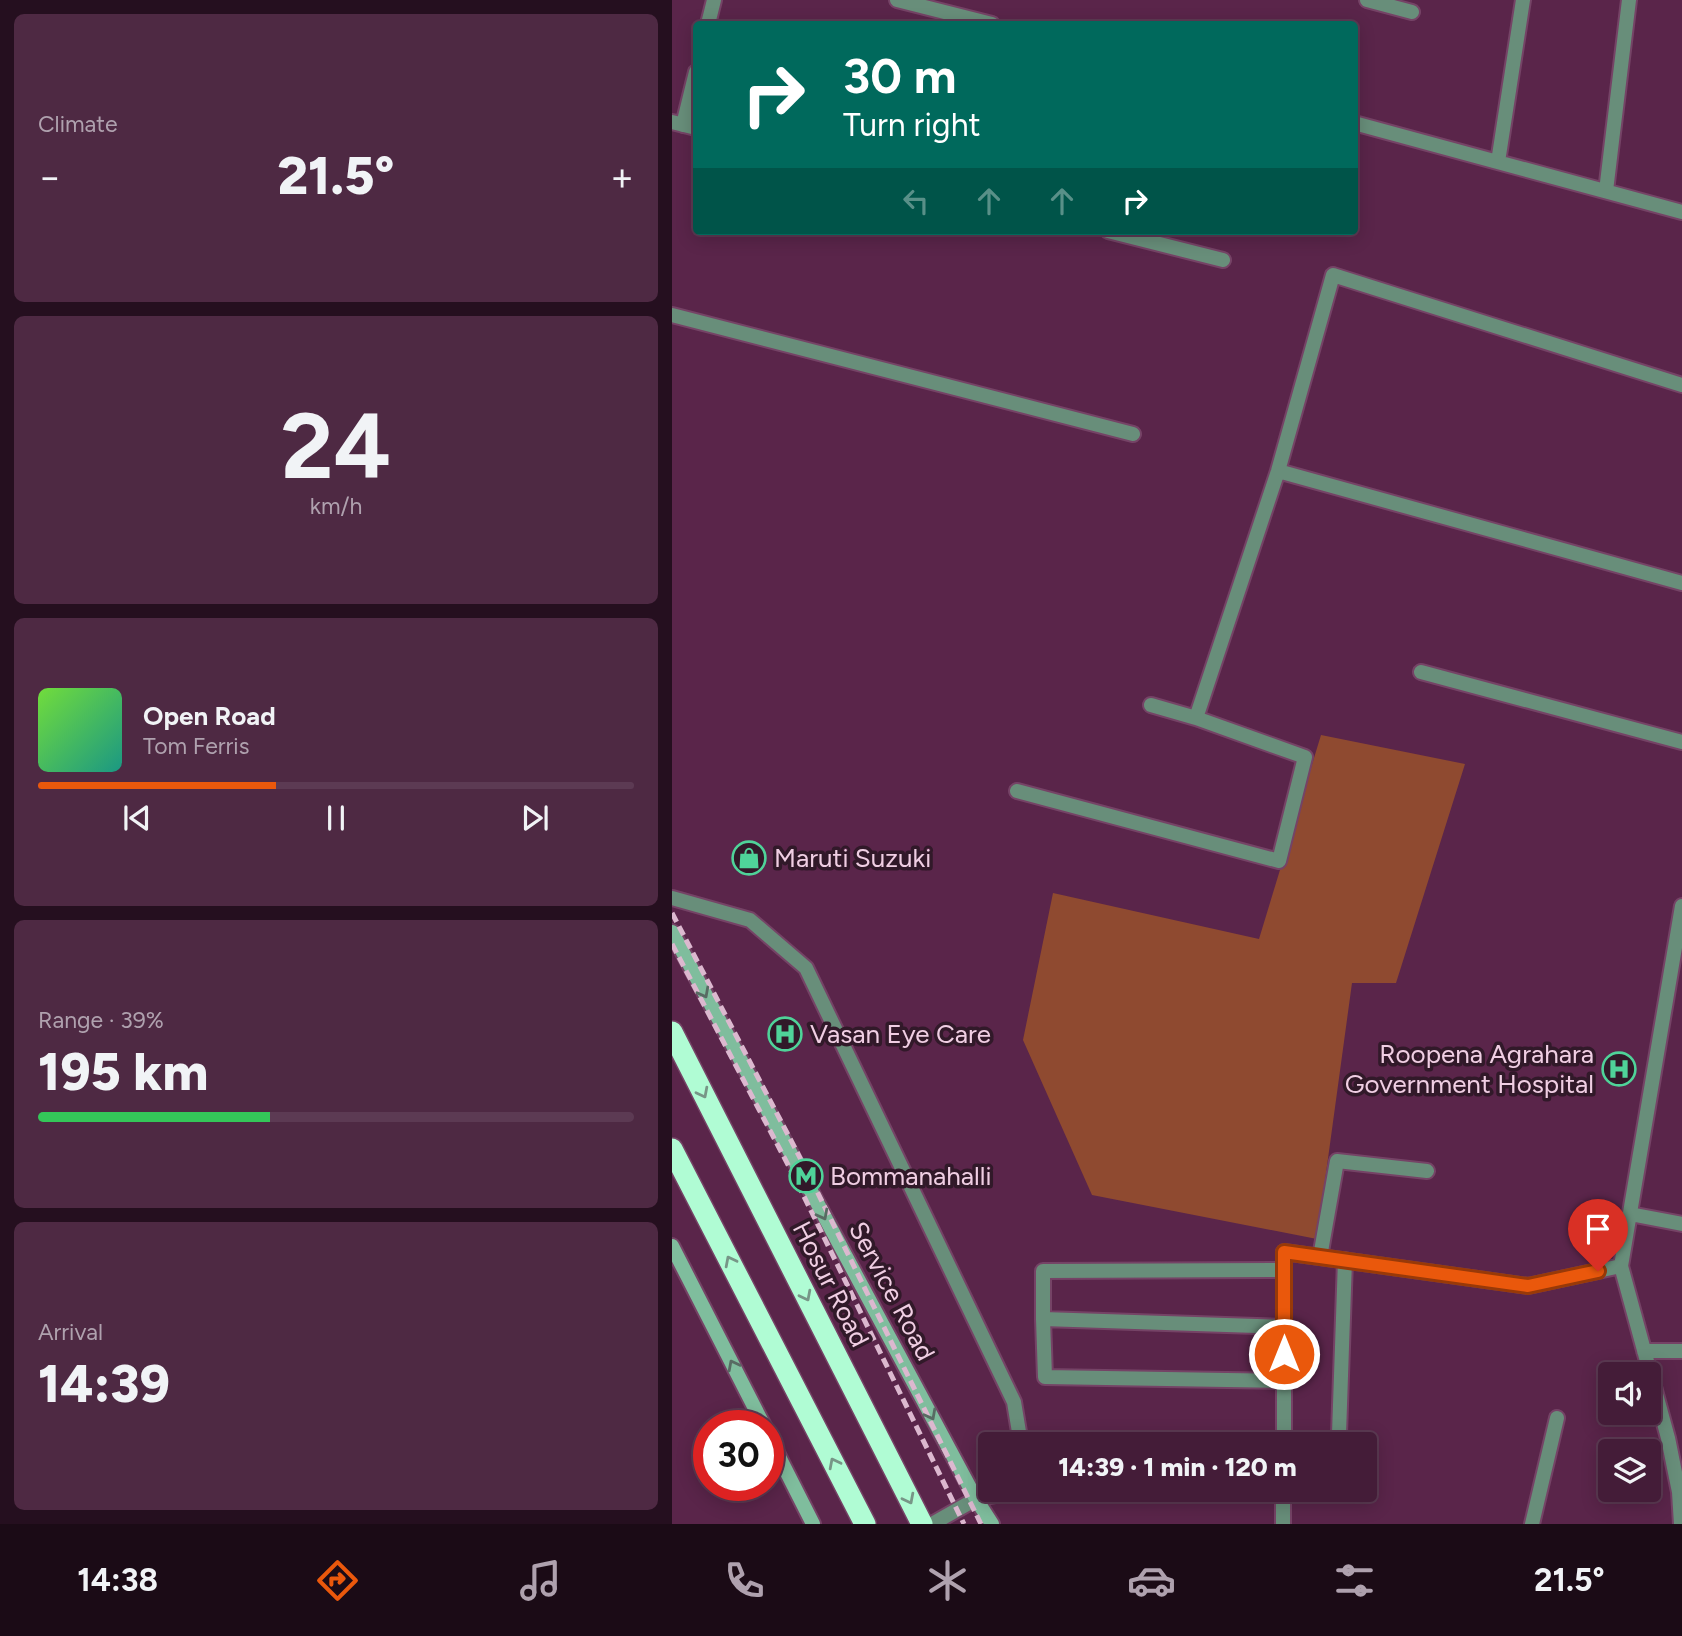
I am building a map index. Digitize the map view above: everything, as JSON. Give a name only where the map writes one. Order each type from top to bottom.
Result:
[{"type":"highway","name":"Hosur Road","points":[[672,1032],[922,1524]]},
{"type":"highway","points":[[672,1149],[865,1524]]},
{"type":"street","points":[[709,21],[714,0]]},
{"type":"street","points":[[897,0],[980,21]]},
{"type":"street","points":[[1367,0],[1412,12]]},
{"type":"street","points":[[1498,162],[1523,0]]},
{"type":"street","points":[[1606,191],[1629,0]]},
{"type":"street","points":[[684,125],[693,85]]},
{"type":"street","points":[[1358,124],[1682,212]]},
{"type":"street","points":[[1124,235],[1223,260]]},
{"type":"street","points":[[1196,718],[1278,471],[1333,275],[1682,384]]},
{"type":"street","points":[[672,316],[1133,434]]},
{"type":"street","points":[[1278,471],[1682,583]]},
{"type":"street","points":[[1421,672],[1682,742]]},
{"type":"street","points":[[1017,791],[1279,861],[1305,757],[1151,705]]},
{"type":"street","points":[[672,898],[750,920],[806,968],[1014,1402],[1019,1432]]},
{"type":"street","points":[[1681,1524],[1675,1438],[1644,1351],[1621,1266],[1678,947],[1682,906]]},
{"type":"street","name":"Service Road","points":[[672,932],[976,1499],[992,1524]]},
{"type":"street","points":[[1320,1257],[1337,1161],[1427,1171]]},
{"type":"street","points":[[1629,1214],[1682,1224]]},
{"type":"street","points":[[672,1246],[756,1410]]},
{"type":"street","points":[[1284,1432],[1284,1252],[1528,1286],[1621,1266]]},
{"type":"street","points":[[1339,1432],[1345,1260]]},
{"type":"street","points":[[1284,1270],[1043,1271],[1045,1377],[1284,1381]]},
{"type":"street","points":[[1043,1319],[1284,1327]]},
{"type":"street","points":[[1644,1351],[1682,1351]]},
{"type":"street","points":[[1532,1524],[1557,1418]]},
{"type":"street","points":[[784,1467],[813,1524]]},
{"type":"street","points":[[932,1524],[976,1499]]},
{"type":"street","points":[[1283,1502],[1283,1524]]},
{"type":"shaded area","points":[[1321,735],[1465,764],[1396,983],[1352,983],[1317,1239],[1092,1195],[1023,1040],[1053,893],[1259,939]]},
{"type":"railway","points":[[672,913],[808,1173],[981,1524]]},
{"type":"railway","points":[[672,944],[795,1178],[964,1524]]},
{"type":"place","name":"Maruti Suzuki","points":[[749,858]]},
{"type":"place","name":"Vasan Eye Care","points":[[785,1034]]},
{"type":"place","name":"Roopena Agrahara Government Hospital","points":[[1619,1069]]},
{"type":"place","name":"Bommanahalli","points":[[806,1176]]},
{"type":"route","points":[[1284,1354],[1284,1252],[1528,1286],[1598,1271]]}]
